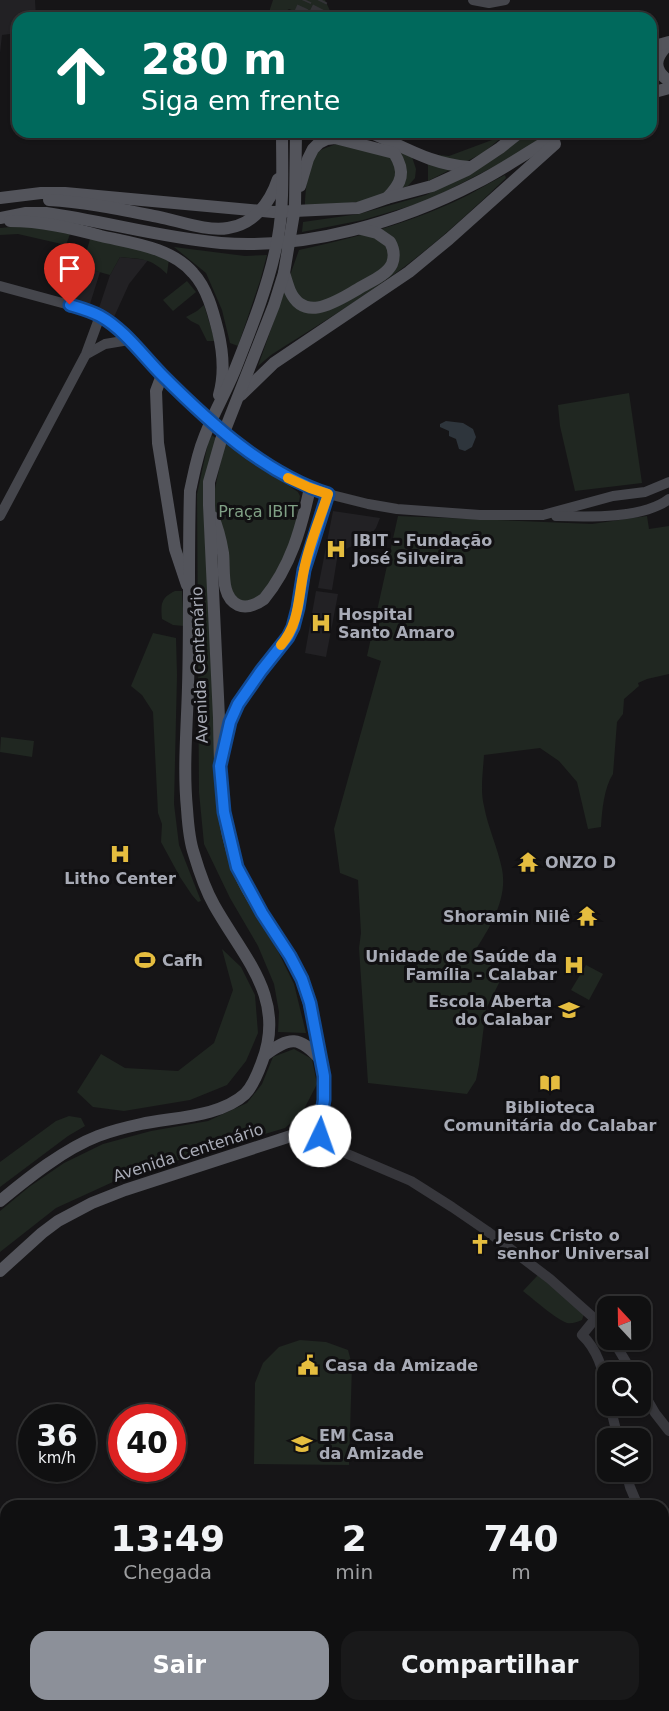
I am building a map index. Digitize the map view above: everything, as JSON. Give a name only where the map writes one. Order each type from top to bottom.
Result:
[{"type":"main road","points":[[473,0],[489,3],[505,0]]},
{"type":"main road","points":[[669,43],[663,49],[657,62],[662,76],[669,81]]},
{"type":"main road","name":"Avenida Centenário","points":[[0,1201],[75,1146],[99,1135],[140,1124],[194,1116],[230,1104],[246,1093],[265,1055],[270,1019],[263,988],[209,896],[192,851],[188,827],[184,755],[188,686],[190,491],[204,438],[252,327],[274,256],[281,215],[283,138]]},
{"type":"main road","name":"Avenida Centenário","points":[[0,1271],[58,1221],[92,1203],[297,1134],[308,1126],[321,1111],[325,1088],[324,1076],[310,1003],[302,979],[290,956],[262,913],[237,867],[224,812],[209,505],[209,482],[221,440],[285,273],[295,207],[296,138]]},
{"type":"main road","points":[[295,207],[306,165],[313,149],[319,143],[335,138],[394,153],[400,163],[401,177],[387,198]]},
{"type":"main road","points":[[382,138],[436,162],[451,166],[471,167]]},
{"type":"main road","points":[[0,199],[41,193],[65,193],[273,212],[358,208],[432,186],[471,167],[512,138]]},
{"type":"main road","points":[[0,219],[26,213],[45,213],[183,239],[250,244],[302,240],[356,228],[410,212],[452,195],[506,167],[552,138]]},
{"type":"main road","points":[[236,400],[274,363],[417,266],[562,138]]},
{"type":"main road","points":[[0,199],[61,201],[226,229],[248,222],[259,213],[272,195],[282,167]]},
{"type":"main road","points":[[0,219],[60,226],[143,245],[174,258],[187,267],[203,286],[221,345],[221,388],[210,425]]},
{"type":"main road","points":[[285,273],[294,298],[305,306],[314,308],[332,304],[382,275],[392,263],[394,256],[390,242],[377,232],[356,228]]},
{"type":"main road","points":[[0,286],[88,310],[100,316],[129,340],[200,411],[254,455],[282,474],[305,486],[328,494],[397,509],[480,515],[591,517],[653,508],[669,499]]},
{"type":"main road","points":[[0,516],[86,354],[100,316]]},
{"type":"main road","points":[[86,354],[105,344],[129,340]]},
{"type":"main road","points":[[162,375],[156,391],[162,477],[175,549],[189,592]]},
{"type":"main road","points":[[543,515],[604,498],[645,492],[669,482]]},
{"type":"main road","points":[[209,505],[221,539],[227,594],[231,601],[243,607],[259,603],[288,564],[300,530],[305,486]]},
{"type":"main road","points":[[645,492],[651,497],[653,508]]},
{"type":"main road","points":[[220,766],[230,722],[238,704],[293,627],[304,570],[328,494]]},
{"type":"main road","points":[[604,498],[599,507],[605,516]]},
{"type":"main road","points":[[265,1055],[286,1042],[300,1041],[310,1047],[321,1060]]},
{"type":"street","points":[[321,1111],[320,1136],[331,1147],[411,1181],[430,1192],[550,1279],[595,1319],[582,1335],[590,1343],[599,1362]]},
{"type":"street","points":[[651,1406],[669,1431]]},
{"type":"street","points":[[629,1482],[635,1500]]},
{"type":"shaded area","points":[[0,0],[35,0],[36,12],[12,12],[12,34],[2,35],[0,53]]},
{"type":"shaded area","points":[[120,257],[148,260],[129,284],[114,317],[99,308],[110,275]]},
{"type":"shaded area","points":[[92,270],[100,272],[90,304],[73,299],[81,271],[90,273]]},
{"type":"shaded area","points":[[446,421],[463,423],[473,429],[476,437],[472,447],[465,451],[459,449],[456,439],[449,436],[449,431],[440,427],[440,424]]},
{"type":"shaded area","name":"IBIT - Fundação José Silveira","points":[[333,511],[380,518],[376,528],[366,540],[342,551],[337,559],[332,590],[318,588]]},
{"type":"shaded area","name":"Hospital Santo Amaro","points":[[316,591],[338,594],[326,657],[305,653]]},
{"type":"green space","points":[[273,0],[325,0],[331,12],[297,12],[289,9],[285,12],[269,12]]},
{"type":"green space","points":[[501,138],[483,153],[428,181],[428,154],[449,156]]},
{"type":"green space","points":[[522,138],[544,138],[427,201],[363,220],[302,232],[303,222],[359,214],[426,195],[499,156]]},
{"type":"green space","points":[[336,144],[404,152],[412,157],[416,169],[415,178],[408,186],[359,202],[305,206],[307,179],[315,155],[324,148]]},
{"type":"green space","points":[[505,175],[506,178],[477,206],[415,258],[356,301],[271,355],[258,366],[299,250],[393,226],[429,213]]},
{"type":"green space","points":[[31,225],[70,234],[66,245],[18,234],[0,235],[0,228]]},
{"type":"green space","points":[[90,239],[153,252],[169,259],[167,274],[151,262],[120,257],[110,275],[92,270],[91,274],[81,271]]},
{"type":"green space","points":[[174,247],[245,256],[267,255],[238,346],[230,343],[222,310],[206,273]]},
{"type":"green space","points":[[187,281],[196,292],[173,311],[163,300]]},
{"type":"green space","points":[[204,305],[215,341],[207,341],[199,325],[186,317]]},
{"type":"green space","points":[[629,393],[642,483],[575,491],[560,426],[558,405]]},
{"type":"green space","points":[[210,434],[217,439],[206,484],[230,863],[294,984],[306,1033],[278,1032],[279,1012],[274,984],[258,946],[230,898],[204,844],[199,792],[197,494]]},
{"type":"green space","name":"Praça IBIT","points":[[225,442],[298,492],[300,496],[295,529],[288,551],[265,591],[255,601],[239,606],[226,591],[211,507]]},
{"type":"green space","points":[[398,516],[592,524],[647,516],[649,529],[669,526],[669,674],[638,683],[639,686],[624,699],[623,714],[617,722],[613,774],[606,792],[601,827],[588,829],[577,782],[559,761],[540,748],[484,755],[483,800],[503,880],[500,902],[475,951],[496,970],[499,983],[486,1009],[476,1080],[467,1094],[368,1083],[359,948],[361,933],[358,880],[340,873],[334,829],[381,661],[367,656]]},
{"type":"green space","points":[[175,591],[182,591],[184,626],[173,625],[162,619],[162,602],[166,596]]},
{"type":"green space","points":[[153,633],[176,638],[174,804],[179,845],[201,901],[198,902],[180,877],[161,842],[162,824],[158,813],[153,712],[142,695],[131,686]]},
{"type":"green space","points":[[1,737],[34,741],[32,757],[0,752]]},
{"type":"green space","points":[[222,949],[241,967],[255,995],[258,1033],[246,1061],[227,1085],[190,1100],[124,1111],[93,1107],[77,1092],[101,1054],[125,1068],[178,1071],[214,1043],[233,990]]},
{"type":"green space","points":[[586,965],[603,974],[589,1000],[571,990]]},
{"type":"green space","points":[[294,1049],[312,1059],[317,1084],[302,1113],[285,1128],[126,1176],[56,1208],[0,1252],[0,1211],[29,1187],[64,1163],[103,1144],[151,1131],[208,1121],[247,1103],[262,1084],[273,1057]]},
{"type":"green space","points":[[69,1116],[81,1118],[85,1126],[0,1187],[0,1162],[56,1121]]},
{"type":"green space","points":[[538,1275],[584,1314],[582,1320],[571,1323],[562,1321],[523,1291]]},
{"type":"green space","points":[[300,1340],[326,1342],[348,1350],[352,1365],[349,1465],[254,1464],[255,1383],[263,1363],[279,1347]]},
{"type":"tunnel","points":[[301,12],[306,0]]},
{"type":"tunnel","points":[[316,12],[322,0]]},
{"type":"slow traffic","points":[[281,645],[288,637],[297,616],[308,553],[328,494],[288,478]]},
{"type":"place","name":"IBIT - Fundação José Silveira","points":[[336,549]]},
{"type":"place","name":"Hospital Santo Amaro","points":[[321,623]]},
{"type":"place","name":"Litho Center","points":[[120,854]]},
{"type":"place","name":"ONZO D","points":[[528,862]]},
{"type":"place","name":"Shoramin Nilê","points":[[587,916]]},
{"type":"place","name":"Cafh","points":[[145,960]]},
{"type":"place","name":"Unidade de Saúde da Família - Calabar","points":[[574,965]]},
{"type":"place","name":"Escola Aberta do Calabar","points":[[569,1010]]},
{"type":"place","name":"Biblioteca Comunitária do Calabar","points":[[550,1083]]},
{"type":"place","name":"Jesus Cristo o senhor Universal","points":[[480,1244]]},
{"type":"place","name":"Casa da Amizade","points":[[308,1365]]},
{"type":"place","name":"EM Casa da Amizade","points":[[302,1444]]},
{"type":"route","points":[[70,305],[88,310],[111,323],[192,404],[254,455],[299,484],[328,494],[308,553],[293,627],[238,704],[230,722],[220,766],[224,812],[237,867],[262,913],[290,956],[302,979],[310,1003],[325,1088],[320,1136]]}]
